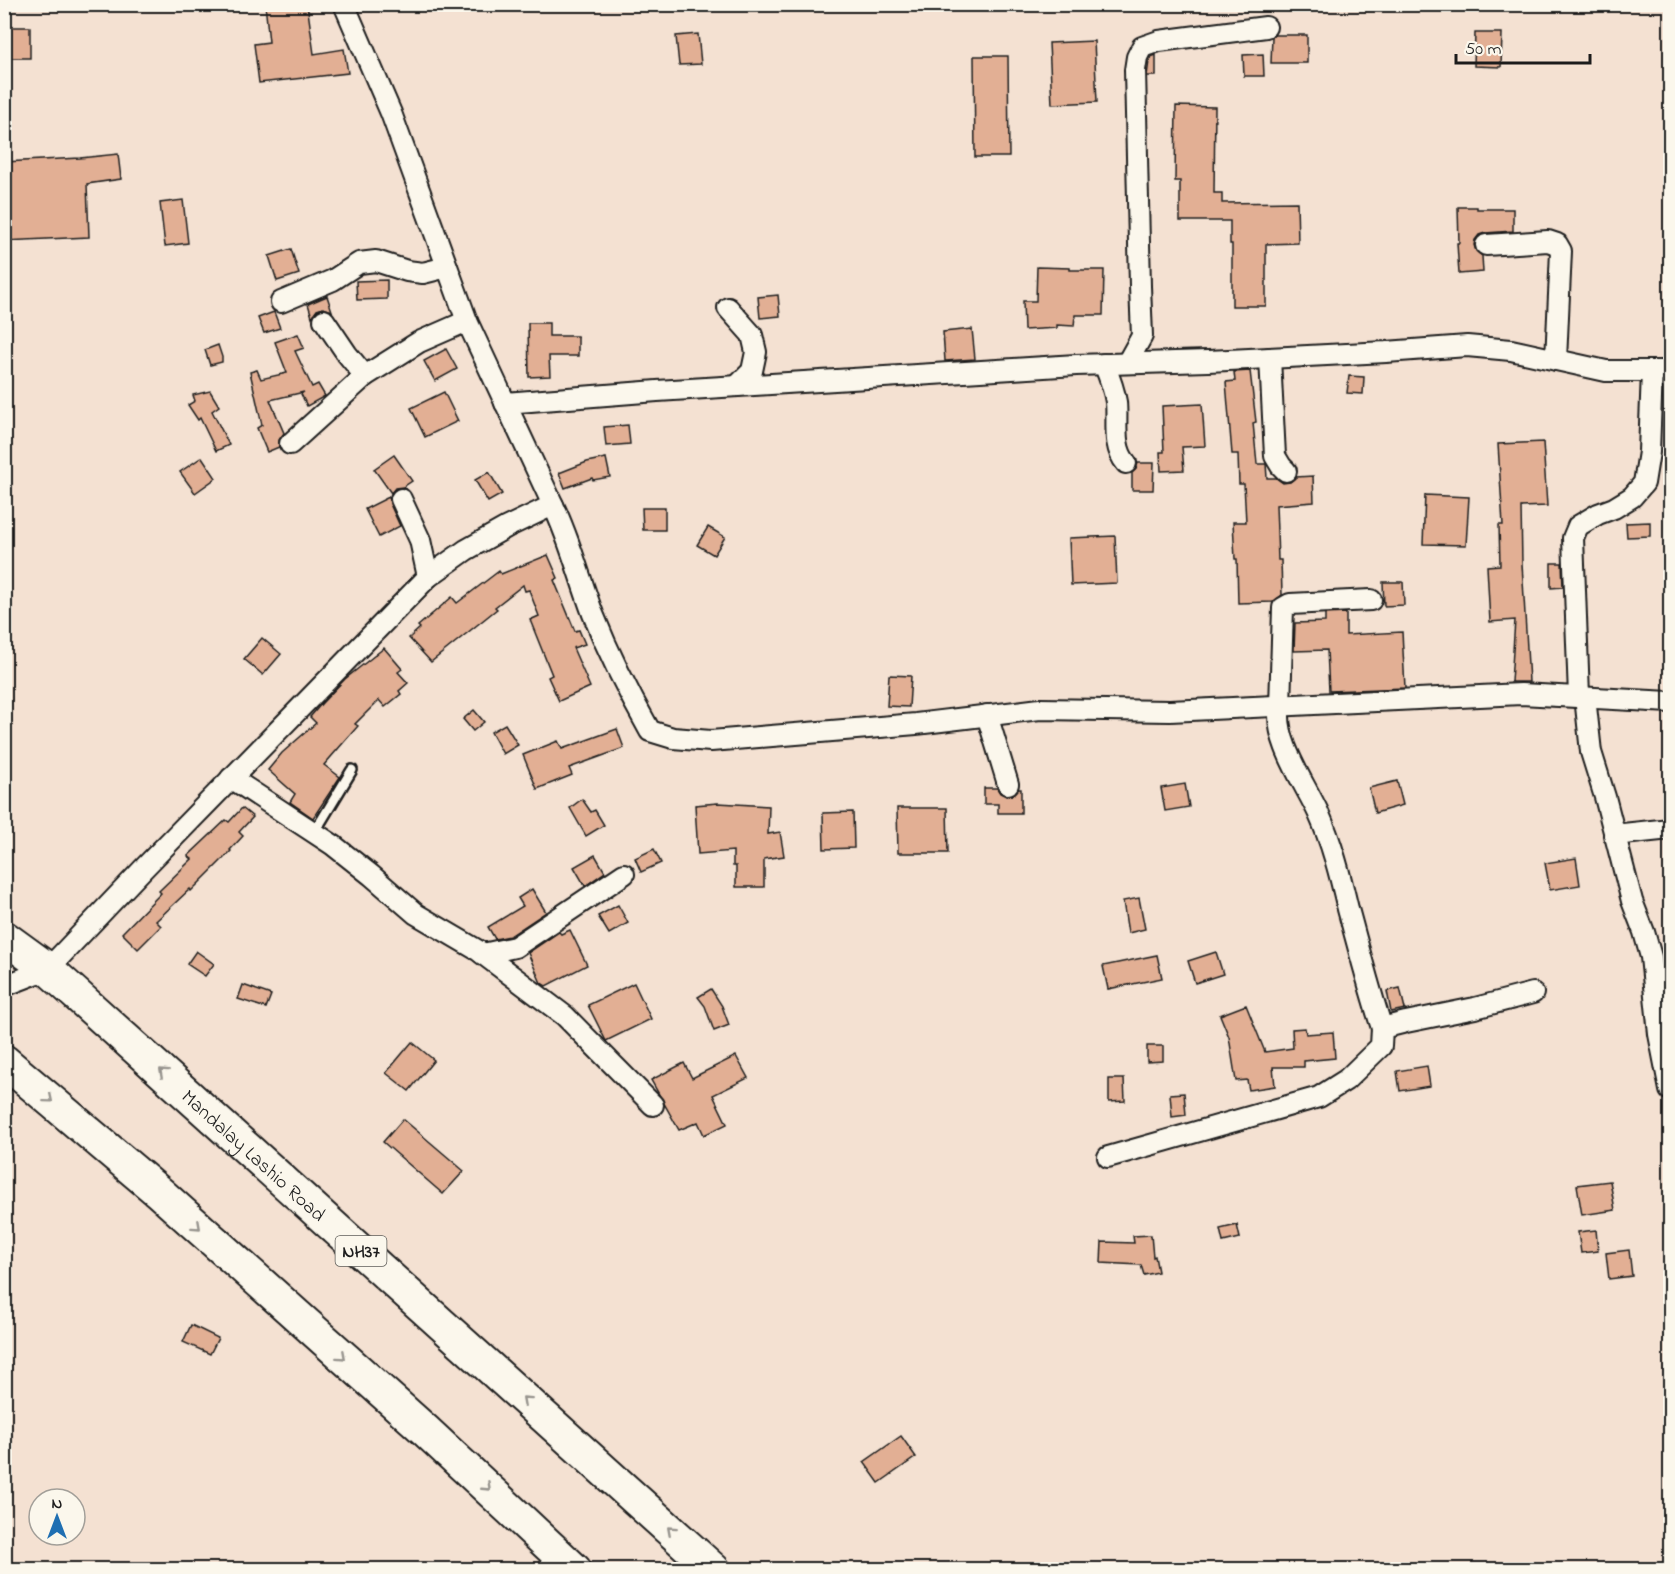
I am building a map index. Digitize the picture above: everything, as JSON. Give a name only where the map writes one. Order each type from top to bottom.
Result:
[{"type":"highway","name":"Mandalay Lashio Road","points":[[4,937],[48,969],[714,1569]]},
{"type":"highway","points":[[4,1061],[178,1209],[576,1569]]},
{"type":"street","points":[[344,4],[391,113],[467,321],[565,529],[593,614],[629,694],[650,731],[673,738],[711,741],[916,724],[1040,709],[1170,711],[1521,694],[1671,702]]},
{"type":"street","points":[[1127,363],[1142,336],[1135,70],[1137,57],[1142,47],[1159,41],[1266,27]]},
{"type":"street","points":[[1486,245],[1548,241],[1557,244],[1561,251],[1561,260],[1556,360]]},
{"type":"street","points":[[281,302],[333,280],[359,262],[376,261],[407,271],[423,273],[447,267]]},
{"type":"street","points":[[728,308],[752,335],[756,352],[752,371],[737,386]]},
{"type":"street","points":[[324,320],[365,376]]},
{"type":"street","points":[[290,444],[365,376],[419,342],[467,321]]},
{"type":"street","points":[[505,403],[737,386],[1104,364],[1270,358],[1467,346],[1512,350],[1606,371],[1661,371],[1644,483],[1632,497],[1578,526],[1573,538],[1582,696],[1591,752],[1632,901],[1651,957],[1659,1034],[1671,1090]]},
{"type":"street","points":[[1270,358],[1275,456],[1286,471]]},
{"type":"street","points":[[1104,364],[1116,400],[1119,453],[1126,463]]},
{"type":"street","points":[[401,499],[420,540],[428,577]]},
{"type":"street","points":[[4,986],[48,969],[142,869],[428,577],[466,550],[553,505]]},
{"type":"street","points":[[1108,1157],[1319,1097],[1346,1080],[1381,1046],[1382,1028],[1330,840],[1291,758],[1280,729],[1278,715],[1283,608],[1290,604],[1371,600]]},
{"type":"street","points":[[987,715],[1008,784]]},
{"type":"street","points":[[231,778],[314,833],[371,875],[416,914],[483,954],[565,1016],[653,1106]]},
{"type":"street","points":[[1614,835],[1671,829]]},
{"type":"street","points":[[483,954],[515,947],[624,874]]},
{"type":"street","points":[[1382,1028],[1533,993]]},
{"type":"lane","points":[[314,833],[352,770]]},
{"type":"building","points":[[265,4],[307,4],[314,54],[344,49],[348,73],[259,83],[254,44],[269,42]]},
{"type":"building","points":[[4,27],[30,27],[30,58],[4,58]]},
{"type":"building","points":[[1475,33],[1502,33],[1501,67],[1474,66]]},
{"type":"building","points":[[698,34],[701,64],[679,65],[676,36]]},
{"type":"building","points":[[1275,35],[1307,35],[1307,63],[1271,63],[1272,37]]},
{"type":"building","points":[[1094,41],[1097,102],[1052,104],[1049,43]]},
{"type":"building","points":[[1263,54],[1264,76],[1244,76],[1243,55]]},
{"type":"building","points":[[1156,55],[1156,76],[1147,76],[1149,61]]},
{"type":"building","points":[[974,56],[1008,56],[1009,157],[975,157]]},
{"type":"building","points":[[1176,106],[1215,107],[1214,193],[1222,193],[1222,203],[1297,202],[1298,243],[1266,244],[1266,306],[1232,306],[1230,221],[1180,221],[1180,181],[1175,181]]},
{"type":"building","points":[[118,154],[121,179],[87,184],[89,237],[4,241],[4,162]]},
{"type":"building","points":[[183,200],[188,243],[165,246],[160,203]]},
{"type":"building","points":[[1458,207],[1513,209],[1513,231],[1485,233],[1479,235],[1475,240],[1476,251],[1482,256],[1483,272],[1459,274]]},
{"type":"building","points":[[291,249],[299,274],[277,281],[269,256]]},
{"type":"building","points":[[1037,267],[1104,270],[1103,315],[1075,315],[1074,326],[1057,325],[1057,328],[1024,330],[1023,301],[1036,301]]},
{"type":"building","points":[[387,280],[387,299],[357,300],[356,281]]},
{"type":"building","points":[[778,295],[780,316],[760,318],[758,297]]},
{"type":"building","points":[[327,296],[332,311],[323,308],[317,310],[312,317],[308,304]]},
{"type":"building","points":[[274,312],[280,328],[264,333],[258,318]]},
{"type":"building","points":[[528,323],[549,323],[549,336],[578,336],[578,356],[549,356],[550,376],[529,377]]},
{"type":"building","points":[[972,329],[975,359],[945,361],[943,332]]},
{"type":"building","points":[[298,334],[304,348],[295,351],[312,387],[318,384],[325,396],[307,406],[301,394],[304,392],[270,400],[284,433],[279,440],[279,447],[267,452],[257,428],[262,425],[250,372],[257,370],[261,379],[287,373],[275,342]]},
{"type":"building","points":[[218,345],[222,362],[210,365],[205,350]]},
{"type":"building","points":[[446,349],[457,369],[435,381],[424,361]]},
{"type":"building","points":[[1250,371],[1256,422],[1253,423],[1257,464],[1266,464],[1267,478],[1276,478],[1283,483],[1290,482],[1296,477],[1313,476],[1314,502],[1276,505],[1282,595],[1273,602],[1238,603],[1233,522],[1246,522],[1244,484],[1239,484],[1238,454],[1232,454],[1226,382],[1235,381],[1234,372]]},
{"type":"building","points":[[1349,376],[1364,377],[1363,394],[1347,393]]},
{"type":"building","points":[[210,391],[219,406],[212,411],[229,445],[216,451],[200,418],[198,420],[188,405],[195,401],[193,395]]},
{"type":"building","points":[[444,392],[458,421],[425,437],[411,408]]},
{"type":"building","points":[[1202,404],[1205,446],[1182,447],[1184,470],[1161,471],[1160,452],[1164,452],[1162,406]]},
{"type":"building","points":[[628,425],[630,444],[606,446],[604,427]]},
{"type":"building","points":[[1543,442],[1547,506],[1521,507],[1529,682],[1511,682],[1515,620],[1490,622],[1487,566],[1500,565],[1499,525],[1503,525],[1498,444]]},
{"type":"building","points":[[394,455],[412,481],[403,487],[395,488],[391,493],[374,469]]},
{"type":"building","points":[[202,457],[216,478],[195,493],[180,472]]},
{"type":"building","points":[[606,458],[610,477],[593,480],[592,478],[565,488],[559,473],[587,462]]},
{"type":"building","points":[[1138,463],[1154,463],[1153,490],[1132,490],[1132,473]]},
{"type":"building","points":[[489,472],[502,494],[488,502],[475,480]]},
{"type":"building","points":[[1425,495],[1469,497],[1466,545],[1423,544]]},
{"type":"building","points":[[389,497],[400,526],[379,537],[365,509]]},
{"type":"building","points":[[642,508],[665,508],[665,530],[643,530]]},
{"type":"building","points":[[1650,522],[1650,536],[1627,537],[1626,523]]},
{"type":"building","points":[[708,527],[725,537],[714,555],[697,545]]},
{"type":"building","points":[[1115,536],[1117,583],[1071,585],[1069,538]]},
{"type":"building","points":[[548,555],[558,578],[554,580],[575,631],[579,630],[585,644],[573,648],[590,687],[559,701],[548,677],[552,675],[530,620],[539,616],[529,590],[525,591],[523,585],[431,662],[409,638],[420,628],[418,626],[452,597],[457,603],[499,571],[501,574]]},
{"type":"building","points":[[1551,563],[1562,563],[1563,587],[1551,588]]},
{"type":"building","points":[[1383,582],[1403,582],[1404,605],[1384,606]]},
{"type":"building","points":[[1346,613],[1346,635],[1402,632],[1405,688],[1329,691],[1327,650],[1294,651],[1295,623],[1325,622],[1325,614]]},
{"type":"building","points":[[262,638],[281,654],[263,675],[244,659]]},
{"type":"building","points":[[384,648],[402,669],[398,672],[408,683],[399,691],[401,694],[385,707],[379,700],[355,724],[358,726],[324,765],[340,777],[313,818],[290,802],[295,794],[268,770],[282,753],[316,723],[310,717],[322,703],[345,679]]},
{"type":"building","points":[[889,675],[911,676],[909,707],[887,706]]},
{"type":"building","points":[[474,710],[484,722],[473,731],[463,719]]},
{"type":"building","points":[[505,724],[518,745],[503,754],[491,732]]},
{"type":"building","points":[[617,729],[624,748],[569,768],[572,775],[537,789],[523,755],[558,741],[562,749]]},
{"type":"building","points":[[1397,781],[1403,805],[1375,813],[1369,788]]},
{"type":"building","points":[[1185,784],[1189,807],[1165,811],[1161,788]]},
{"type":"building","points":[[984,788],[997,788],[1006,796],[1021,789],[1021,813],[998,813],[998,804],[984,804]]},
{"type":"building","points":[[582,799],[591,812],[595,810],[604,825],[586,836],[570,808]]},
{"type":"building","points":[[718,803],[769,806],[768,834],[780,832],[784,856],[764,859],[764,887],[736,887],[733,851],[698,854],[695,805]]},
{"type":"building","points":[[242,808],[253,817],[239,832],[243,836],[191,891],[190,889],[156,921],[161,926],[138,949],[122,933],[161,893],[159,891],[192,859],[188,856],[226,820],[229,822]]},
{"type":"building","points":[[897,808],[947,808],[948,853],[898,853]]},
{"type":"building","points":[[853,812],[854,848],[824,849],[823,813]]},
{"type":"building","points":[[654,849],[661,863],[641,872],[635,858]]},
{"type":"building","points":[[595,855],[605,872],[585,886],[574,867]]},
{"type":"building","points":[[1576,858],[1580,885],[1550,890],[1545,863]]},
{"type":"building","points":[[532,889],[546,912],[510,936],[495,939],[488,927],[523,906],[518,898]]},
{"type":"building","points":[[1139,898],[1145,929],[1128,933],[1123,901]]},
{"type":"building","points":[[618,905],[628,923],[609,934],[598,916]]},
{"type":"building","points":[[570,930],[587,965],[546,986],[541,983],[528,953],[559,932],[561,934]]},
{"type":"building","points":[[196,951],[214,964],[205,976],[187,964]]},
{"type":"building","points":[[1216,952],[1223,974],[1195,983],[1188,961]]},
{"type":"building","points":[[1157,955],[1162,978],[1108,989],[1103,966]]},
{"type":"building","points":[[634,983],[651,1019],[606,1041],[588,1005]]},
{"type":"building","points":[[243,985],[271,995],[266,1008],[238,999]]},
{"type":"building","points":[[1400,988],[1405,1009],[1391,1012],[1387,991]]},
{"type":"building","points":[[711,989],[722,1006],[729,1025],[714,1031],[705,1006],[698,997]]},
{"type":"building","points":[[1246,1005],[1265,1052],[1293,1048],[1292,1029],[1305,1028],[1306,1034],[1333,1032],[1335,1058],[1304,1061],[1304,1067],[1273,1067],[1275,1086],[1249,1090],[1247,1080],[1236,1081],[1229,1037],[1220,1015]]},
{"type":"building","points":[[412,1042],[434,1060],[409,1091],[386,1073]]},
{"type":"building","points":[[1147,1046],[1163,1046],[1163,1061],[1147,1062]]},
{"type":"building","points":[[736,1056],[748,1078],[713,1095],[727,1124],[704,1135],[698,1122],[679,1130],[651,1080],[684,1063],[692,1078]]},
{"type":"building","points":[[1427,1066],[1430,1086],[1400,1091],[1397,1071]]},
{"type":"building","points":[[1109,1079],[1124,1079],[1125,1101],[1109,1102]]},
{"type":"building","points":[[1184,1093],[1186,1115],[1172,1117],[1170,1094]]},
{"type":"building","points":[[403,1119],[464,1171],[443,1194],[383,1142]]},
{"type":"building","points":[[1610,1181],[1615,1210],[1582,1215],[1577,1185]]},
{"type":"building","points":[[1237,1225],[1240,1238],[1223,1242],[1220,1229]]},
{"type":"building","points":[[1596,1230],[1598,1251],[1581,1253],[1578,1232]]},
{"type":"building","points":[[1151,1235],[1153,1257],[1155,1256],[1158,1272],[1144,1275],[1141,1265],[1101,1263],[1102,1242],[1134,1243],[1133,1236]]},
{"type":"building","points":[[1629,1250],[1632,1276],[1609,1279],[1606,1253]]},
{"type":"building","points":[[191,1325],[218,1338],[210,1354],[183,1342]]},
{"type":"building","points":[[901,1436],[916,1457],[879,1483],[864,1462]]}]
